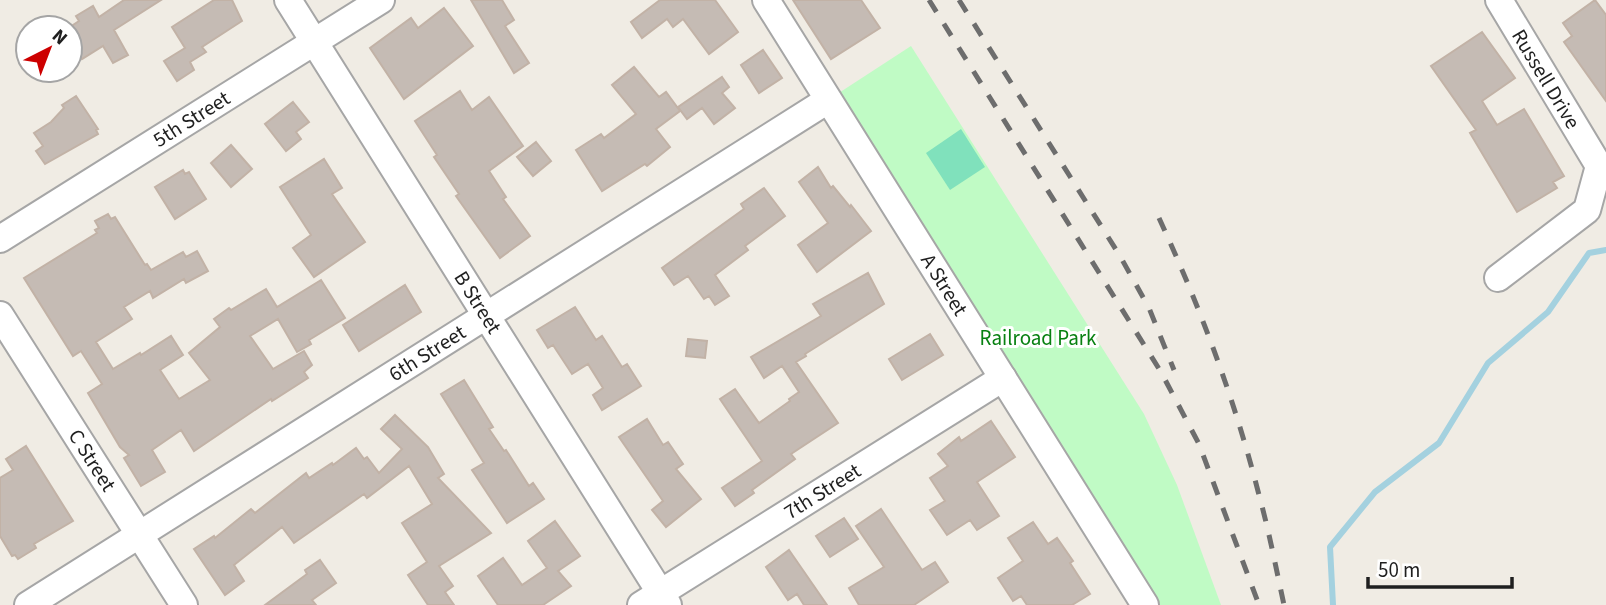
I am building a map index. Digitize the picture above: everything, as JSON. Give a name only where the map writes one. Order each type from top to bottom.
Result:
[{"type":"street","name":"B Street","points":[[288,0],[485,315],[656,601]]},
{"type":"street","name":"5th Street","points":[[0,239],[381,0]]},
{"type":"street","name":"A Street","points":[[766,0],[1145,605]]},
{"type":"street","name":"Russell Drive","points":[[1498,278],[1587,210],[1599,166],[1499,0]]},
{"type":"street","name":"6th Street","points":[[28,605],[828,100]]},
{"type":"street","name":"C Street","points":[[0,315],[184,605]]},
{"type":"street","name":"7th Street","points":[[656,601],[1003,377]]},
{"type":"green space","name":"Railroad Park","points":[[911,46],[1144,414],[1177,485],[1221,605],[1145,605],[828,100]]},
{"type":"green space","points":[[961,129],[985,167],[950,190],[926,153]]},
{"type":"building","points":[[124,0],[161,0],[114,30],[128,55],[113,63],[103,46],[84,58],[84,14],[79,14],[93,6],[99,17]]},
{"type":"building","points":[[214,0],[232,0],[242,21],[202,47],[206,52],[190,62],[194,70],[177,81],[164,61],[185,48],[172,27]]},
{"type":"building","points":[[471,0],[502,0],[514,20],[505,26],[529,63],[514,73]]},
{"type":"building","points":[[660,0],[715,0],[738,32],[709,54],[683,19],[673,27],[667,19],[642,38],[631,22]]},
{"type":"building","points":[[793,0],[861,0],[880,28],[831,59]]},
{"type":"building","points":[[1595,0],[1606,15],[1606,101],[1564,42],[1572,36],[1563,23]]},
{"type":"building","points":[[444,8],[473,46],[404,99],[370,48],[411,18],[418,28]]},
{"type":"building","points":[[1482,32],[1515,78],[1482,101],[1497,125],[1524,109],[1564,176],[1553,182],[1557,188],[1517,212],[1470,133],[1476,130],[1431,66]]},
{"type":"building","points":[[763,50],[782,78],[759,93],[741,65]]},
{"type":"building","points":[[634,67],[659,97],[666,92],[680,111],[656,129],[670,147],[647,166],[645,164],[602,191],[576,150],[601,134],[604,138],[636,114],[612,85]]},
{"type":"building","points":[[722,77],[729,87],[722,93],[735,108],[714,124],[702,108],[687,119],[678,107]]},
{"type":"building","points":[[460,91],[472,110],[489,97],[523,146],[489,171],[506,197],[503,199],[530,236],[500,258],[456,196],[459,194],[434,157],[437,155],[415,121]]},
{"type":"building","points":[[76,96],[98,129],[98,134],[45,164],[36,151],[43,146],[34,133],[51,122],[64,108],[62,105]]},
{"type":"building","points":[[293,102],[309,122],[296,132],[301,139],[286,151],[265,124]]},
{"type":"building","points":[[536,142],[551,161],[533,176],[517,157]]},
{"type":"building","points":[[231,145],[252,169],[231,187],[211,163]]},
{"type":"building","points":[[324,159],[342,188],[332,194],[365,242],[314,277],[293,248],[311,235],[280,187]]},
{"type":"building","points":[[818,167],[831,188],[833,186],[850,207],[851,205],[871,231],[817,272],[798,245],[828,223],[799,182]]},
{"type":"building","points":[[183,170],[185,174],[189,172],[206,199],[175,219],[155,187]]},
{"type":"building","points":[[764,188],[785,216],[745,246],[748,250],[715,275],[729,296],[715,305],[709,296],[704,299],[688,276],[674,285],[662,268],[744,209],[741,204]]},
{"type":"building","points":[[108,214],[111,219],[115,217],[145,265],[151,270],[183,252],[186,257],[197,251],[208,271],[186,283],[184,279],[153,298],[150,291],[124,307],[132,319],[96,342],[113,369],[171,336],[183,355],[160,370],[179,399],[210,380],[189,353],[220,327],[214,319],[266,289],[277,307],[321,280],[345,318],[309,340],[311,344],[297,352],[278,319],[250,336],[273,369],[304,351],[312,365],[304,372],[308,378],[272,401],[271,399],[194,451],[181,430],[152,450],[165,472],[141,486],[124,458],[129,455],[120,447],[88,393],[102,384],[81,351],[73,356],[24,278],[97,233],[95,230],[99,228],[95,221]]},
{"type":"building","points":[[868,273],[884,304],[796,362],[838,423],[791,454],[795,459],[752,490],[754,493],[735,506],[722,488],[762,461],[720,399],[735,389],[759,423],[790,401],[789,399],[799,392],[782,366],[764,378],[751,357],[821,316],[813,304]]},
{"type":"building","points":[[405,285],[421,312],[359,351],[343,325]]},
{"type":"building","points":[[575,307],[596,340],[602,336],[622,367],[627,364],[641,386],[602,410],[593,395],[603,388],[588,364],[572,374],[553,345],[548,348],[537,330]]},
{"type":"building","points":[[930,334],[943,355],[902,380],[889,359]]},
{"type":"building","points":[[688,339],[707,341],[705,358],[686,356]]},
{"type":"building","points":[[464,380],[493,427],[489,429],[529,486],[533,483],[544,499],[507,523],[472,470],[484,463],[441,394]]},
{"type":"building","points":[[395,415],[428,447],[444,474],[438,478],[491,533],[439,566],[453,586],[445,592],[454,605],[428,605],[408,575],[427,562],[402,523],[432,504],[409,466],[367,498],[364,494],[294,543],[282,527],[234,565],[244,581],[225,595],[194,549],[214,536],[215,538],[251,509],[255,513],[306,473],[309,478],[356,448],[379,473],[402,449],[381,429]]},
{"type":"building","points":[[647,419],[663,445],[668,442],[683,464],[676,469],[701,499],[666,527],[652,510],[663,501],[619,437]]},
{"type":"building","points":[[991,421],[1015,457],[977,482],[999,516],[977,530],[970,520],[947,535],[930,510],[945,501],[930,478],[948,466],[938,454],[959,437],[961,441]]},
{"type":"building","points":[[26,446],[73,521],[34,544],[36,548],[18,559],[15,555],[12,556],[0,536],[0,478],[13,470],[6,459]]},
{"type":"building","points":[[881,509],[922,570],[935,562],[948,582],[914,605],[859,605],[849,588],[884,567],[856,526]]},
{"type":"building","points":[[844,518],[858,539],[830,557],[816,536]]},
{"type":"building","points":[[555,521],[580,556],[558,571],[571,586],[543,605],[498,605],[478,576],[503,558],[522,585],[547,568],[528,541]]},
{"type":"building","points":[[1033,522],[1048,544],[1057,538],[1073,561],[1070,563],[1090,594],[1072,605],[1027,605],[1021,596],[1013,601],[998,578],[1023,561],[1008,538]]},
{"type":"building","points":[[789,550],[827,605],[804,605],[797,594],[788,600],[766,567]]},
{"type":"building","points":[[320,560],[336,583],[312,600],[316,605],[265,605],[307,574],[305,570]]},
{"type":"waterway","points":[[1333,605],[1330,547],[1375,492],[1439,443],[1488,363],[1548,312],[1589,253],[1606,250]]},
{"type":"railway","points":[[929,0],[1161,372],[1199,444],[1259,605]]},
{"type":"railway","points":[[959,0],[1120,256],[1149,308],[1174,370]]},
{"type":"railway","points":[[1159,218],[1189,285],[1228,389],[1263,509],[1284,605]]}]
